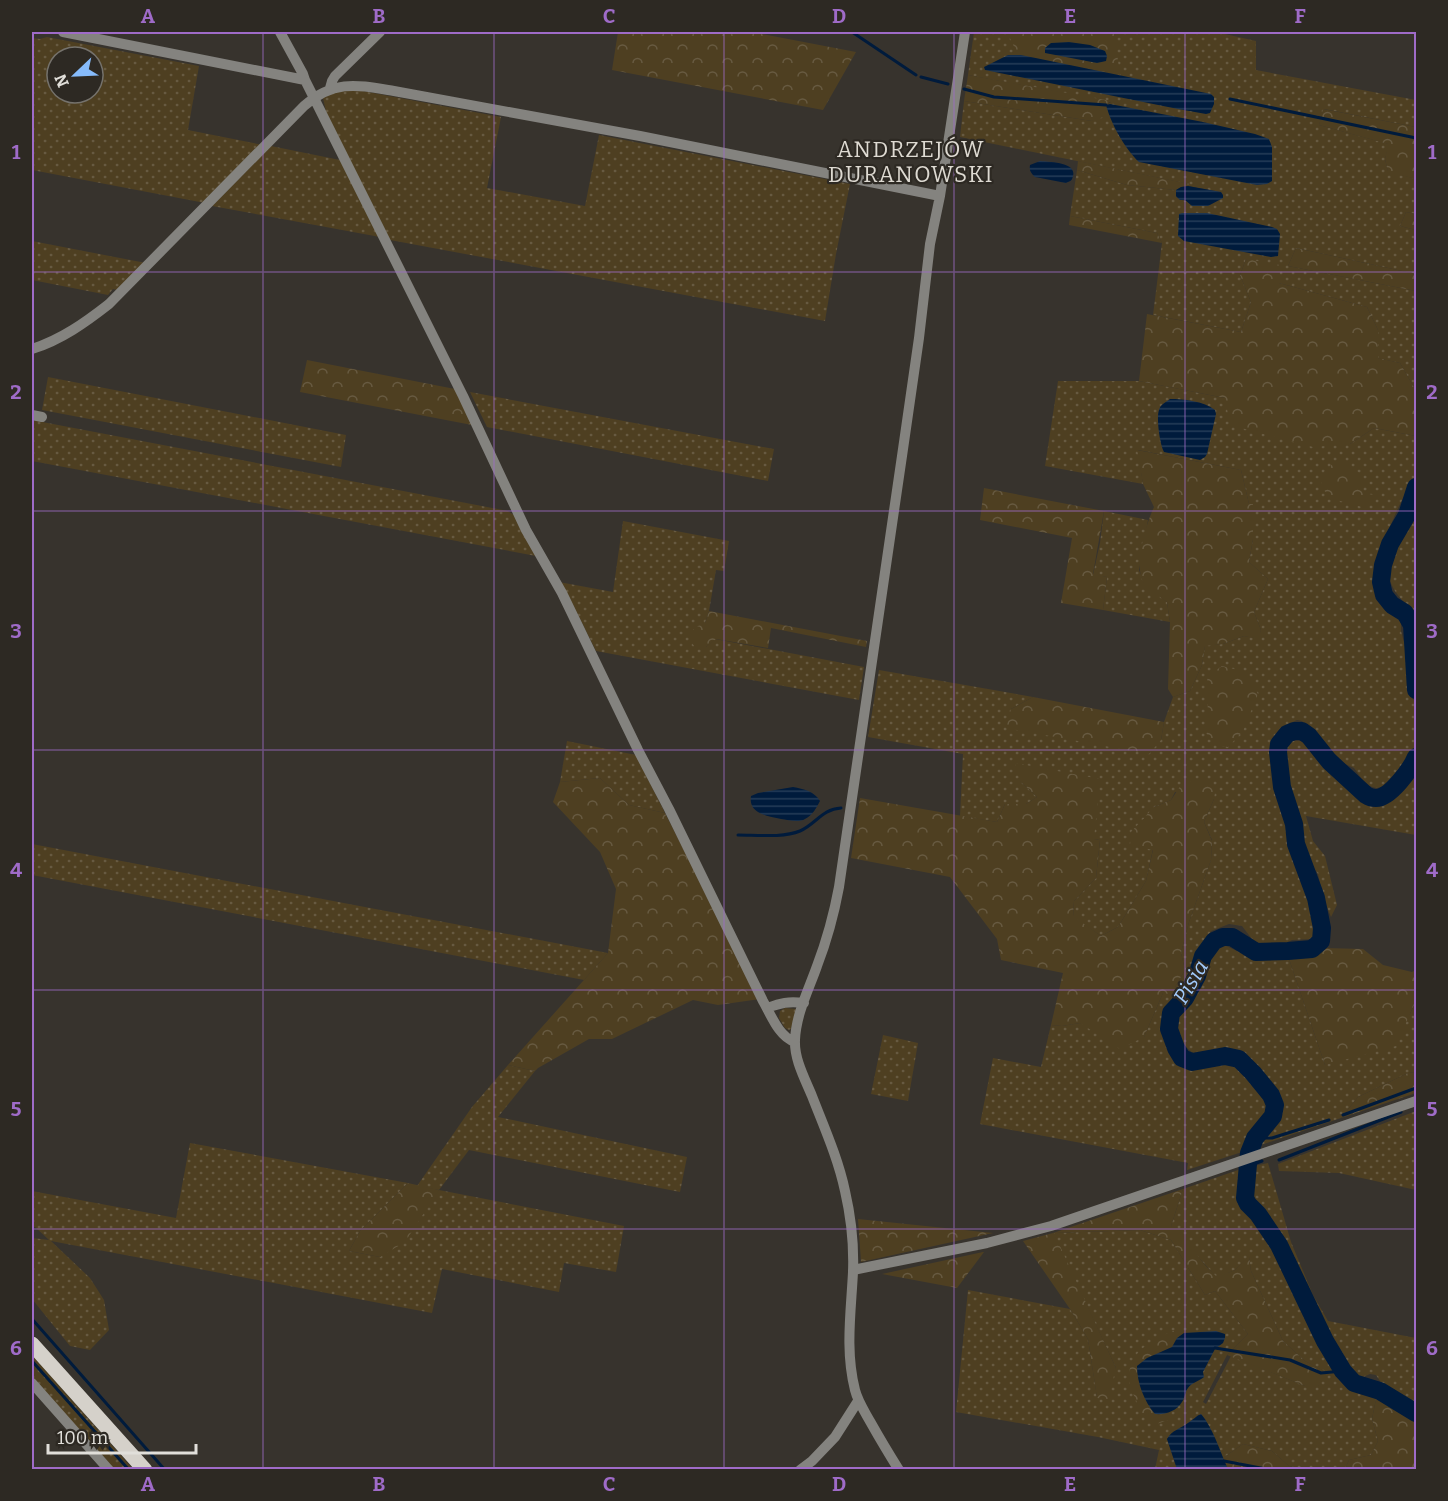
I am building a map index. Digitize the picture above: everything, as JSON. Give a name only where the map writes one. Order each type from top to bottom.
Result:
[{"type":"main road","points":[[32,1344],[145,1470]]},
{"type":"street","points":[[63,32],[305,80]]},
{"type":"street","points":[[280,32],[463,396],[526,530],[562,593],[767,1008],[781,1031],[789,1040],[795,1042]]},
{"type":"street","points":[[330,88],[335,76],[380,32]]},
{"type":"street","points":[[899,1470],[858,1401],[852,1376],[850,1350],[853,1270],[851,1222],[841,1173],[799,1062],[795,1042],[797,1026],[826,940],[839,887],[903,456],[930,244],[940,196],[965,32]]},
{"type":"street","points":[[32,349],[62,336],[110,304],[313,98],[330,88],[354,86],[386,90],[640,136],[940,196]]},
{"type":"street","points":[[767,1008],[782,1002],[804,1003]]},
{"type":"street","points":[[853,1270],[987,1243],[1051,1226],[1416,1101]]},
{"type":"street","points":[[32,1383],[109,1470]]},
{"type":"street","points":[[800,1470],[835,1437],[858,1401]]},
{"type":"green space","points":[[618,32],[751,32],[856,52],[823,110],[612,70]]},
{"type":"green space","points":[[974,32],[1216,32],[1256,41],[1256,70],[1416,100],[1416,127],[1324,109],[1319,125],[1389,144],[1385,159],[1388,171],[1416,179],[1416,214],[1406,212],[1400,226],[1416,230],[1416,274],[1296,248],[1288,266],[1416,291],[1416,391],[1400,363],[1377,358],[1378,330],[1367,307],[1279,283],[1246,259],[1240,275],[1251,302],[1241,332],[1153,315],[1162,243],[1157,233],[1070,216],[1077,170],[1127,185],[1176,190],[1176,197],[1187,201],[1198,200],[1221,192],[960,137],[964,101],[1092,121],[1111,102],[968,75]]},
{"type":"green space","points":[[1007,32],[1074,34],[1075,32],[1114,32],[1120,75],[1018,55]]},
{"type":"green space","points":[[47,37],[89,45],[45,45],[45,105],[105,105],[105,48],[199,66],[188,130],[263,145],[205,203],[32,170],[32,38]]},
{"type":"green space","points":[[968,75],[1111,101],[1106,105],[1109,115],[1092,121],[964,101]]},
{"type":"green space","points":[[352,89],[501,117],[487,188],[585,206],[599,135],[850,184],[825,321],[390,240],[327,116],[323,98],[335,91]]},
{"type":"green space","points":[[1323,109],[1416,127],[1416,179],[1388,172],[1385,159],[1388,144],[1319,125]]},
{"type":"green space","points":[[271,146],[340,160],[380,237],[212,206]]},
{"type":"green space","points":[[1078,161],[1190,184],[1176,190],[1127,185],[1077,170]]},
{"type":"green space","points":[[1406,212],[1416,214],[1416,230],[1400,226]]},
{"type":"green space","points":[[1070,216],[1157,233],[1162,243],[1069,225]]},
{"type":"green space","points":[[32,241],[146,263],[117,290],[113,289],[108,295],[32,280]]},
{"type":"green space","points":[[1296,248],[1416,274],[1416,291],[1288,266]]},
{"type":"green space","points":[[1246,259],[1280,265],[1279,283],[1367,307],[1378,330],[1378,358],[1400,363],[1416,391],[1416,436],[1374,428],[1350,444],[1313,447],[1230,425],[1225,398],[1139,381],[1147,314],[1241,332],[1251,302],[1240,275]]},
{"type":"green space","points":[[307,360],[455,389],[472,425],[300,392]]},
{"type":"green space","points":[[48,377],[346,435],[341,467],[42,410]]},
{"type":"green space","points":[[1058,381],[1139,381],[1225,398],[1350,444],[1374,428],[1416,436],[1416,478],[1401,502],[1389,529],[1379,560],[1377,575],[1380,598],[1387,606],[1401,615],[1401,631],[1407,654],[1406,665],[1416,716],[1414,748],[1391,779],[1382,787],[1376,788],[1366,785],[1354,768],[1333,756],[1302,721],[1297,720],[1290,724],[1274,740],[1271,746],[1277,785],[1300,875],[1316,915],[1317,933],[1312,939],[1292,940],[1284,944],[1260,944],[1255,943],[1242,926],[1229,924],[1211,931],[1201,948],[1187,985],[1166,1009],[1164,1026],[1169,1049],[1176,1060],[1191,1066],[1225,1060],[1235,1063],[1254,1081],[1268,1113],[1244,1143],[1242,1152],[1187,1170],[1188,1163],[980,1124],[993,1058],[1041,1067],[1051,1025],[1080,1023],[1144,1037],[1163,993],[1175,987],[1185,970],[1181,953],[1189,922],[1211,860],[1212,840],[1204,822],[1214,799],[1175,792],[1171,800],[1154,807],[1153,849],[1146,881],[1118,927],[1101,936],[1073,917],[1074,901],[1096,878],[1100,840],[1094,839],[1020,781],[1037,797],[1026,804],[1005,804],[997,822],[960,816],[963,754],[868,737],[879,670],[1033,697],[1011,709],[1161,740],[1164,722],[1173,697],[1190,691],[1202,665],[1205,645],[1223,644],[1244,636],[1258,638],[1261,630],[1254,612],[1268,579],[1249,562],[1253,539],[1249,504],[1241,470],[1138,450],[1143,484],[1045,466]]},
{"type":"green space","points":[[470,392],[774,449],[768,481],[487,427]]},
{"type":"green space","points":[[32,420],[508,511],[518,518],[536,556],[32,461]]},
{"type":"green space","points":[[1137,450],[1241,470],[1249,504],[1253,504],[1253,539],[1249,562],[1268,579],[1254,612],[1261,630],[1259,639],[1244,636],[1223,644],[1205,646],[1202,665],[1190,691],[1173,697],[1168,689],[1170,622],[1167,602],[1145,585],[1141,578],[1140,558],[1144,535],[1154,507],[1143,484]]},
{"type":"green space","points":[[1337,460],[1363,475],[1363,493],[1374,495],[1366,508],[1329,498],[1321,485],[1324,472]]},
{"type":"green space","points":[[984,488],[1104,511],[1093,574],[1107,577],[1103,610],[1061,603],[1072,538],[980,520]]},
{"type":"green space","points":[[1416,505],[1416,621],[1395,591],[1388,571],[1392,555],[1411,523]]},
{"type":"green space","points":[[1104,511],[1148,520],[1139,570],[1144,583],[1167,602],[1170,622],[1103,610],[1107,577],[1093,575]]},
{"type":"green space","points":[[623,521],[729,541],[724,571],[716,570],[705,623],[706,647],[715,639],[864,667],[859,700],[596,651],[559,582],[613,592]]},
{"type":"green space","points":[[709,611],[867,641],[866,647],[771,628],[768,648],[716,639],[706,647],[695,647],[690,639],[691,632],[705,623]]},
{"type":"green space","points":[[1222,666],[1246,672],[1258,694],[1243,731],[1228,747],[1212,742],[1206,732],[1208,676]]},
{"type":"green space","points":[[1033,697],[1164,722],[1161,740],[1149,754],[1006,728],[1011,709]]},
{"type":"green space","points":[[567,741],[636,755],[665,813],[629,805],[600,778],[560,782]]},
{"type":"green space","points":[[1302,741],[1315,749],[1321,760],[1341,780],[1367,802],[1381,805],[1395,797],[1416,766],[1416,835],[1306,816],[1313,841],[1325,856],[1337,905],[1331,917],[1323,897],[1318,874],[1308,859],[1302,842],[1287,779],[1284,756],[1286,744]]},
{"type":"green space","points":[[1015,763],[1100,779],[1094,839],[1100,840],[1096,878],[1074,901],[1073,916],[1101,936],[1118,927],[1146,881],[1153,850],[1130,845],[1131,832],[1154,807],[1171,800],[1183,782],[1201,780],[1216,786],[1214,799],[1204,822],[1212,841],[1211,860],[1189,922],[1181,953],[1185,970],[1175,987],[1174,995],[1163,993],[1144,1037],[1120,1049],[1080,1023],[1051,1025],[1063,973],[1001,960],[997,939],[950,877],[851,858],[860,798],[997,822],[1005,804],[1026,804],[1037,797],[1020,781]]},
{"type":"green space","points":[[600,778],[629,805],[665,813],[760,999],[718,1005],[693,1000],[612,1039],[589,1039],[535,1071],[508,1065],[608,953],[616,889],[600,852],[553,802],[560,782]]},
{"type":"green space","points":[[32,844],[608,953],[584,980],[32,875]]},
{"type":"green space","points":[[1224,945],[1258,957],[1288,956],[1325,1065],[1410,1014],[1416,1000],[1416,1072],[1408,1073],[1358,1097],[1341,1118],[1258,1146],[1273,1125],[1281,1107],[1279,1095],[1244,1052],[1224,1049],[1193,1053],[1182,1042],[1177,1025],[1176,1019],[1203,978],[1207,961],[1216,950]]},
{"type":"green space","points":[[1323,948],[1363,949],[1383,965],[1412,972],[1416,970],[1416,1000],[1396,1046],[1325,1065],[1288,956],[1312,956]]},
{"type":"green space","points":[[785,1008],[796,1009],[789,1030],[779,1018],[780,1011]]},
{"type":"green space","points":[[883,1035],[918,1043],[908,1101],[871,1094]]},
{"type":"green space","points":[[508,1065],[535,1071],[498,1117],[687,1157],[680,1192],[469,1150],[439,1190],[417,1186],[472,1107]]},
{"type":"green space","points":[[1416,1072],[1416,1093],[1341,1118],[1358,1097],[1408,1073]]},
{"type":"green space","points":[[1416,1111],[1416,1190],[1339,1173],[1279,1171],[1278,1164]]},
{"type":"green space","points":[[190,1143],[408,1183],[360,1231],[349,1251],[380,1257],[439,1190],[624,1226],[616,1272],[564,1263],[559,1292],[442,1269],[432,1313],[51,1241],[90,1278],[104,1300],[109,1330],[90,1350],[70,1346],[32,1299],[32,1238],[49,1240],[35,1227],[32,1227],[32,1191],[176,1218]]},
{"type":"green space","points":[[1268,1163],[1291,1242],[1313,1295],[1328,1321],[1416,1338],[1416,1402],[1382,1384],[1376,1375],[1370,1374],[1361,1378],[1351,1370],[1331,1340],[1298,1276],[1287,1246],[1250,1192],[1252,1185],[1249,1176],[1254,1166]]},
{"type":"green space","points":[[1241,1169],[1240,1186],[1243,1204],[1250,1209],[1274,1247],[1288,1281],[1344,1382],[1376,1399],[1372,1419],[1378,1441],[1371,1455],[1349,1460],[1345,1469],[1306,1469],[1289,1466],[1272,1451],[1243,1444],[1223,1458],[1201,1414],[1167,1439],[1177,1469],[1155,1469],[1159,1450],[956,1412],[968,1290],[1070,1309],[1088,1339],[1097,1397],[1116,1368],[1053,1233],[1140,1230],[1171,1240],[1205,1295],[1215,1291],[1248,1334],[1227,1355],[1203,1402],[1206,1404],[1231,1356],[1305,1386],[1318,1386],[1324,1371],[1305,1361],[1283,1341],[1251,1271],[1249,1257],[1235,1270],[1217,1278],[1171,1226],[1183,1189]]},
{"type":"green space","points":[[408,1183],[439,1190],[405,1242],[380,1257],[349,1251],[360,1231]]},
{"type":"green space","points":[[1183,1189],[1171,1226],[1177,1229],[1217,1277],[1235,1270],[1249,1256],[1251,1271],[1283,1341],[1305,1361],[1325,1371],[1318,1387],[1305,1386],[1227,1355],[1248,1334],[1215,1291],[1205,1295],[1171,1240],[1140,1230],[1054,1233],[1116,1368],[1108,1399],[1097,1398],[1088,1339],[1023,1241]]},
{"type":"green space","points":[[858,1219],[993,1233],[861,1262]]},
{"type":"green space","points":[[983,1252],[957,1288],[882,1274]]},
{"type":"green space","points":[[1173,1331],[1184,1333],[1177,1338],[1172,1347],[1147,1358],[1160,1415],[1170,1412],[1169,1420],[1156,1424],[1145,1418],[1140,1411],[1129,1376],[1135,1357],[1142,1349]]},
{"type":"green space","points":[[32,1355],[133,1469],[113,1469],[32,1380]]},
{"type":"green space","points":[[1376,1399],[1396,1407],[1416,1420],[1416,1469],[1345,1469],[1349,1460],[1371,1455],[1378,1441],[1372,1419]]},
{"type":"green space","points":[[1243,1444],[1272,1451],[1289,1466],[1306,1469],[1234,1469],[1227,1467],[1223,1458]]},
{"type":"water","points":[[1069,42],[1090,45],[1105,51],[1106,61],[1097,63],[1045,53],[1045,48],[1051,43]]},
{"type":"water","points":[[1008,55],[1021,55],[1211,94],[1214,97],[1214,104],[1210,113],[1206,114],[985,70],[984,67]]},
{"type":"water","points":[[1106,105],[1203,122],[1269,139],[1272,147],[1272,181],[1257,185],[1139,162],[1115,128]]},
{"type":"water","points":[[1040,161],[1067,165],[1073,171],[1071,181],[1066,183],[1035,177],[1030,165]]},
{"type":"water","points":[[1188,186],[1221,192],[1223,198],[1208,206],[1192,206],[1176,196],[1176,190]]},
{"type":"water","points":[[1207,213],[1277,229],[1280,234],[1278,256],[1271,257],[1184,241],[1178,236],[1179,214]]},
{"type":"water","points":[[1170,399],[1187,400],[1215,410],[1207,454],[1200,460],[1164,452],[1158,414],[1163,404]]},
{"type":"water","points":[[793,787],[812,793],[820,801],[812,814],[805,819],[793,821],[770,817],[753,807],[751,796]]},
{"type":"water","points":[[1216,1331],[1225,1334],[1225,1338],[1223,1343],[1215,1349],[1203,1372],[1204,1377],[1189,1386],[1177,1408],[1167,1413],[1155,1414],[1142,1392],[1137,1366],[1147,1358],[1172,1347],[1177,1338],[1184,1333]]},
{"type":"water","points":[[1201,1414],[1212,1432],[1227,1469],[1177,1469],[1167,1439]]},
{"type":"waterway","points":[[852,32],[916,75]]},
{"type":"waterway","points":[[921,77],[948,84]]},
{"type":"waterway","points":[[964,89],[994,97],[1106,105]]},
{"type":"waterway","points":[[1230,99],[1416,138]]},
{"type":"waterway","name":"Pisia","points":[[1416,487],[1407,515],[1390,544],[1383,565],[1381,582],[1384,595],[1392,605],[1405,613],[1412,625],[1416,690]]},
{"type":"waterway","name":"Pisia","points":[[1416,757],[1405,775],[1393,788],[1382,797],[1373,798],[1366,795],[1329,761],[1309,736],[1302,731],[1287,734],[1279,744],[1278,752],[1282,787],[1294,824],[1296,844],[1316,898],[1322,928],[1321,941],[1312,949],[1256,952],[1232,937],[1223,937],[1214,941],[1203,956],[1197,976],[1185,998],[1171,1013],[1169,1029],[1182,1058],[1192,1062],[1225,1056],[1239,1059],[1271,1095],[1275,1105],[1273,1116],[1255,1138],[1249,1153],[1245,1198],[1279,1245],[1325,1341],[1343,1371],[1354,1383],[1380,1391],[1416,1413]]},
{"type":"waterway","points":[[738,835],[786,835],[806,828],[829,811],[841,808]]},
{"type":"waterway","points":[[1343,1115],[1416,1088]]},
{"type":"waterway","points":[[1279,1160],[1401,1112]]},
{"type":"waterway","points":[[1255,1138],[1272,1138],[1329,1120]]},
{"type":"waterway","points":[[1248,1166],[1262,1161]]},
{"type":"waterway","points":[[32,1319],[165,1470]]},
{"type":"waterway","points":[[1215,1348],[1290,1360],[1321,1373],[1343,1371]]},
{"type":"waterway","points":[[32,1361],[129,1470]]},
{"type":"waterway","points":[[1224,1461],[1271,1470]]},
{"type":"district","name":"ANDRZEJÓW DURANOWSKI","points":[[911,162]]}]
